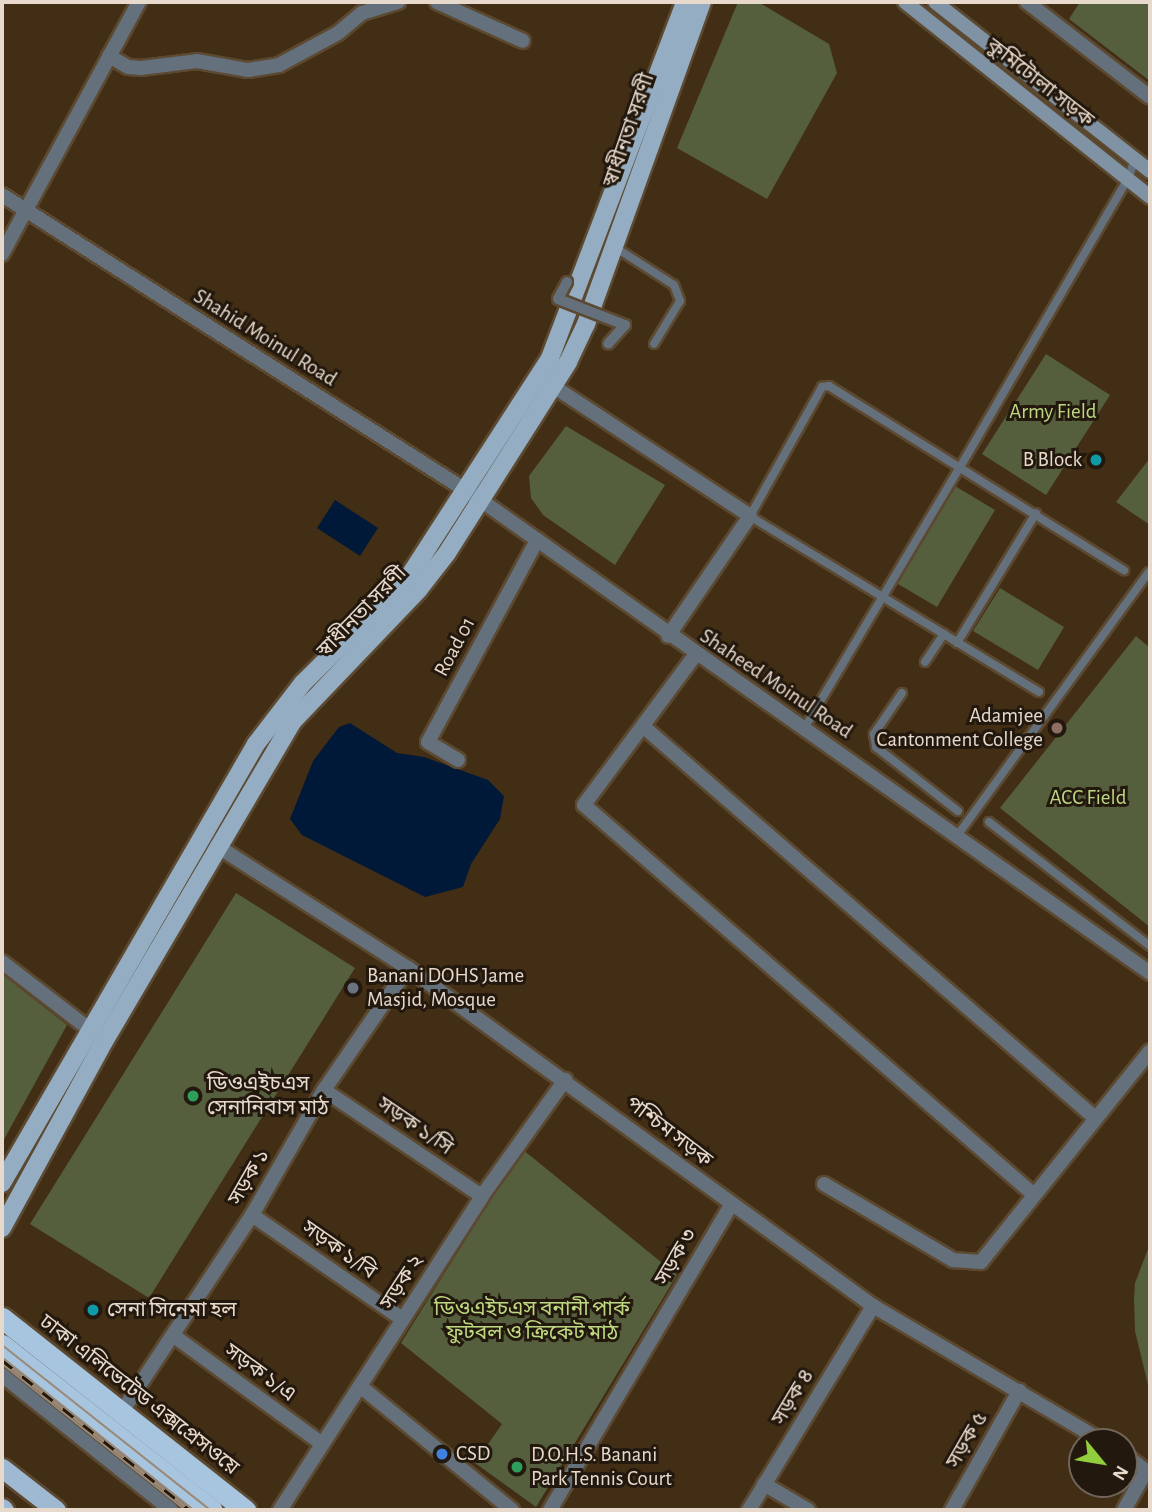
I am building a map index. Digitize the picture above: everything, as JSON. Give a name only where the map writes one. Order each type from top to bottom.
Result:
[{"type":"highway","name":"ঢাকা এলিভেটেড এক্সপ্রেসওয়ে","points":[[2,1318],[245,1510]]},
{"type":"highway","points":[[2,1345],[212,1510]]},
{"type":"highway","points":[[2,1468],[56,1510]]},
{"type":"main road","name":"স্বাধীনতা সরণী","points":[[2,1228],[105,1040],[293,721],[419,589],[474,496],[550,358],[685,2]]},
{"type":"main road","name":"স্বাধীনতা সরণী","points":[[2,1183],[88,1030],[280,710],[406,581],[474,496],[553,386],[586,324],[702,2]]},
{"type":"main road","name":"কুর্মিটোলা সড়ক","points":[[905,2],[1150,197]]},
{"type":"main road","name":"কুর্মিটোলা সড়ক","points":[[935,2],[1150,171]]},
{"type":"street","points":[[2,254],[139,2]]},
{"type":"street","points":[[109,56],[128,67],[141,68],[197,61],[248,70],[279,65],[338,33],[362,13],[398,2]]},
{"type":"street","points":[[437,2],[523,41]]},
{"type":"street","points":[[1027,2],[1150,97]]},
{"type":"street","name":"Shahid Moinul Road","points":[[2,195],[474,496]]},
{"type":"street","points":[[567,282],[558,299],[625,325],[608,344]]},
{"type":"street","points":[[553,386],[750,516],[668,636]]},
{"type":"street","name":"Shaheed Moinul Road","points":[[474,496],[668,636],[805,727],[1150,973]]},
{"type":"street","name":"Road 01","points":[[458,760],[428,741],[537,540]]},
{"type":"street","points":[[696,654],[645,728],[584,805],[1032,1194]]},
{"type":"street","points":[[645,728],[1095,1118]]},
{"type":"street","name":"পশ্চিম সড়ক","points":[[217,846],[408,968],[873,1306],[1081,1428]]},
{"type":"street","points":[[2,962],[88,1030],[105,1040]]},
{"type":"street","name":"সড়ক ১","points":[[125,1407],[252,1215],[324,1090],[408,968]]},
{"type":"street","points":[[824,1184],[953,1260],[967,1264],[981,1262],[1032,1194],[1150,1051]]},
{"type":"street","name":"সড়ক ২","points":[[280,1510],[482,1196],[565,1080]]},
{"type":"street","name":"সড়ক ১/সি","points":[[324,1090],[482,1196]]},
{"type":"street","name":"সড়ক ৩","points":[[550,1510],[732,1205]]},
{"type":"street","name":"সড়ক ১/বি","points":[[252,1215],[402,1319]]},
{"type":"street","name":"সড়ক ৪","points":[[749,1510],[873,1306]]},
{"type":"street","points":[[2,1312],[257,1510]]},
{"type":"street","name":"সড়ক ১/এ","points":[[174,1336],[321,1444]]},
{"type":"street","points":[[2,1375],[171,1510]]},
{"type":"street","points":[[360,1386],[512,1510]]},
{"type":"street","name":"সড়ক ৫","points":[[952,1510],[1019,1391]]},
{"type":"street","points":[[1138,1462],[1144,1466],[1146,1476],[1138,1488]]},
{"type":"street","points":[[764,1484],[808,1510]]},
{"type":"lane","points":[[805,727],[960,469],[1128,179],[1135,159]]},
{"type":"lane","points":[[613,246],[674,285],[680,301],[654,344]]},
{"type":"lane","points":[[1039,692],[750,516],[825,385],[1036,513],[1124,570]]},
{"type":"lane","points":[[957,643],[1036,513]]},
{"type":"lane","points":[[957,836],[1149,572]]},
{"type":"lane","points":[[925,662],[944,634]]},
{"type":"lane","points":[[902,693],[874,734],[876,747],[958,811]]},
{"type":"lane","points":[[989,822],[1150,946]]},
{"type":"green space","points":[[738,2],[758,2],[829,44],[837,73],[767,199],[677,148]]},
{"type":"green space","points":[[1080,2],[1150,2],[1150,81],[1069,19]]},
{"type":"green space","name":"Army Field","points":[[1046,354],[1110,395],[1046,495],[982,454]]},
{"type":"green space","points":[[566,426],[665,485],[615,565],[543,515],[531,498],[529,476]]},
{"type":"green space","points":[[1150,458],[1150,525],[1116,502]]},
{"type":"green space","points":[[950,483],[995,510],[937,607],[893,581]]},
{"type":"green space","points":[[1000,588],[1064,627],[1038,670],[973,631]]},
{"type":"green space","name":"ACC Field","points":[[1136,636],[1150,648],[1150,927],[1000,808]]},
{"type":"green space","name":"ডিওএইচএস সেনানিবাস মাঠ","points":[[236,893],[355,968],[149,1298],[30,1224]]},
{"type":"green space","points":[[2,974],[67,1025],[2,1143]]},
{"type":"green space","name":"ডিওএইচএস বনানী পার্ক ফুটবল ও ক্রিকেট মাঠ","points":[[522,1149],[677,1275],[536,1507],[475,1463],[502,1424],[401,1343]]},
{"type":"green space","points":[[1150,1244],[1150,1393],[1135,1331],[1134,1299],[1135,1283]]},
{"type":"water","points":[[335,500],[378,528],[360,556],[317,528]]},
{"type":"water","points":[[350,723],[397,753],[424,757],[488,780],[504,796],[500,819],[471,864],[463,887],[425,897],[302,835],[290,819],[313,761],[339,727]]},
{"type":"tram line","points":[[2,1345],[210,1510]]},
{"type":"railway","points":[[2,1360],[190,1510]]},
{"type":"place","name":"B Block","points":[[1096,460]]},
{"type":"place","name":"Adamjee Cantonment College","points":[[1057,728]]},
{"type":"place","name":"Banani DOHS Jame Masjid, Mosque","points":[[353,988]]},
{"type":"place","name":"ডিওএইচএস সেনানিবাস মাঠ","points":[[193,1096]]},
{"type":"place","name":"সেনা সিনেমা হল","points":[[93,1310]]},
{"type":"place","name":"CSD","points":[[442,1454]]},
{"type":"place","name":"D.O.H.S. Banani Park Tennis Court","points":[[517,1467]]}]
